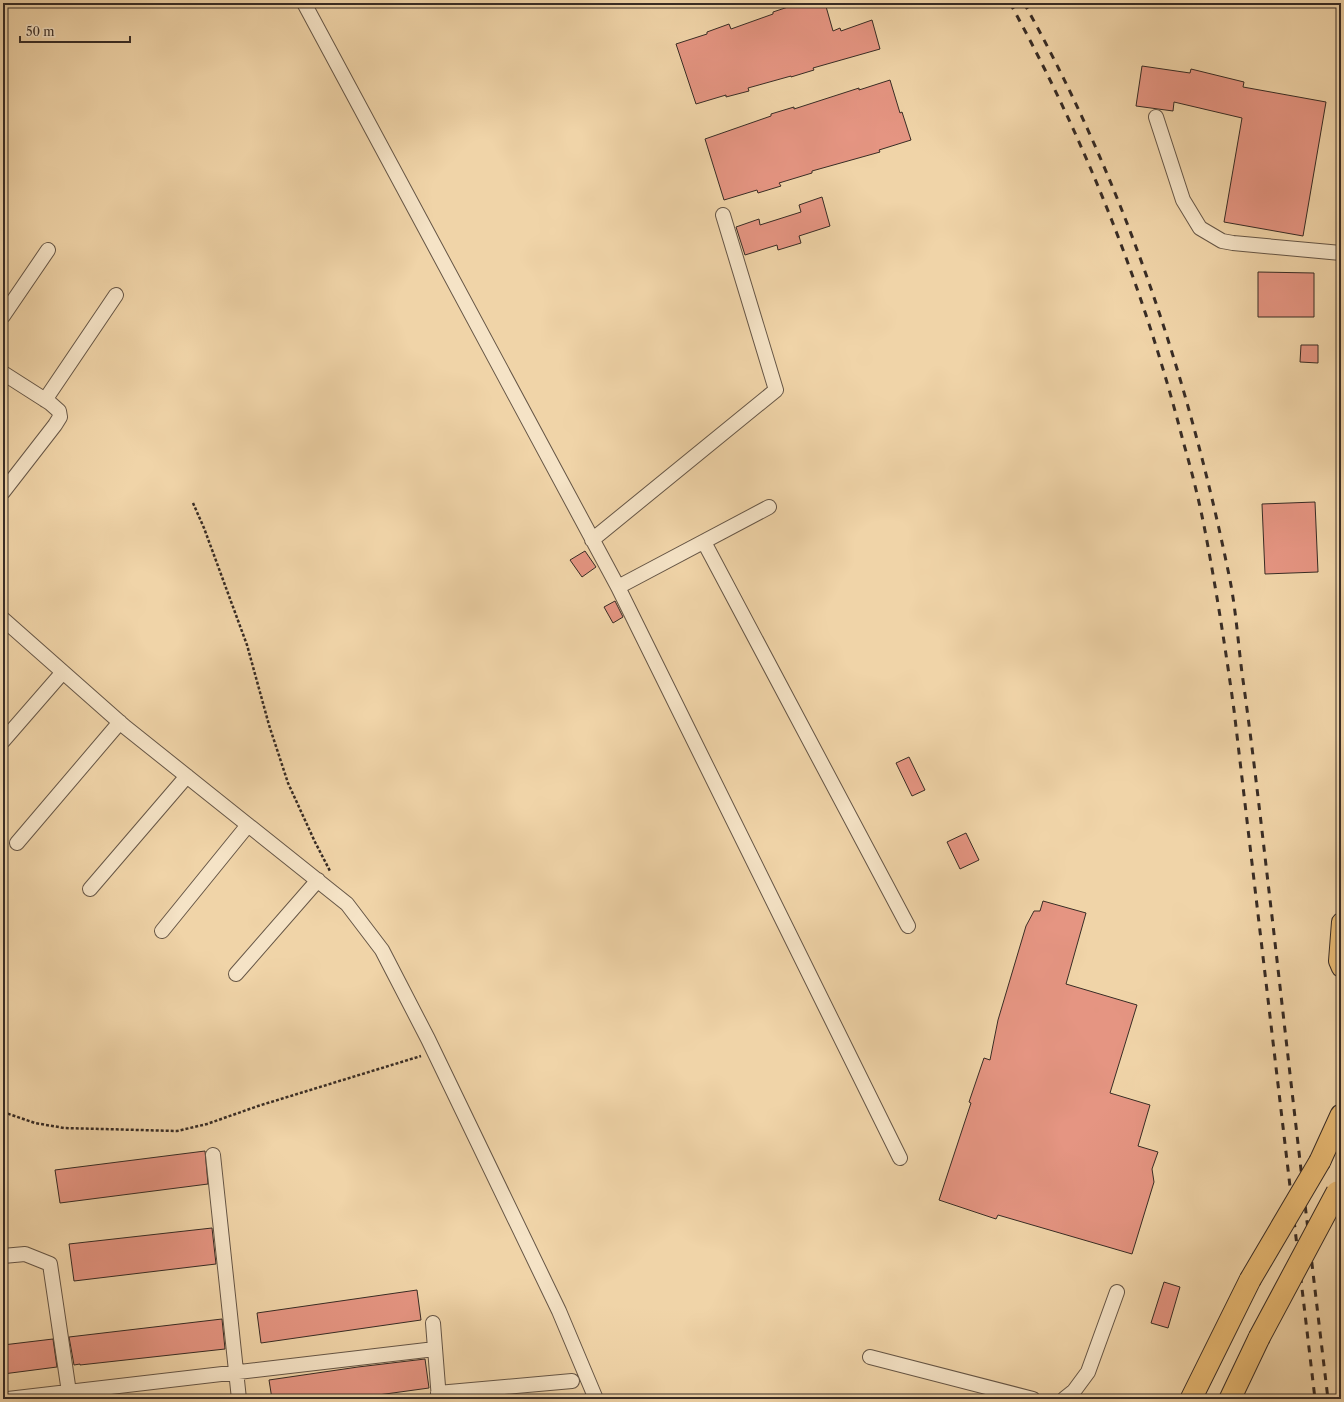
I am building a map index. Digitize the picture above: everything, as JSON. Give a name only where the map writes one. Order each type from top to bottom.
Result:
[{"type":"highway","points":[[1191,1399],[1250,1280],[1320,1161],[1341,1115]]},
{"type":"highway","points":[[1230,1399],[1259,1338],[1339,1188]]},
{"type":"main road","points":[[1341,922],[1338,961],[1341,968]]},
{"type":"street","points":[[304,3],[618,588],[900,1158]]},
{"type":"street","points":[[1156,117],[1182,200],[1200,228],[1222,241],[1233,243],[1341,253]]},
{"type":"street","points":[[592,540],[776,390],[723,215]]},
{"type":"street","points":[[3,316],[48,250]]},
{"type":"street","points":[[45,400],[116,295]]},
{"type":"street","points":[[3,373],[45,400],[59,411],[60,417],[3,492]]},
{"type":"street","points":[[618,588],[769,507]]},
{"type":"street","points":[[704,542],[908,926]]},
{"type":"street","points":[[3,619],[120,722],[347,904],[382,950],[435,1052],[559,1310],[596,1399]]},
{"type":"street","points":[[3,741],[62,672]]},
{"type":"street","points":[[17,843],[120,722]]},
{"type":"street","points":[[90,889],[186,776]]},
{"type":"street","points":[[162,931],[248,825]]},
{"type":"street","points":[[236,974],[318,880]]},
{"type":"street","points":[[213,1155],[239,1399]]},
{"type":"street","points":[[3,1256],[25,1254],[50,1264],[69,1395]]},
{"type":"street","points":[[1064,1399],[1074,1391],[1088,1372],[1117,1292]]},
{"type":"street","points":[[433,1323],[439,1396],[572,1381]]},
{"type":"street","points":[[8,1399],[69,1395],[236,1372],[435,1349]]},
{"type":"street","points":[[870,1357],[1033,1399]]},
{"type":"path","points":[[193,504],[247,645],[269,725],[288,783],[315,842],[333,876]]},
{"type":"path","points":[[3,1112],[35,1123],[64,1128],[177,1131],[207,1124],[258,1106],[435,1052]]},
{"type":"building","points":[[800,3],[825,3],[833,31],[840,28],[841,31],[872,20],[880,49],[813,68],[814,70],[791,77],[748,88],[749,91],[726,97],[726,95],[696,104],[676,44],[707,34],[707,32],[729,24],[731,29]]},
{"type":"building","points":[[1142,66],[1190,73],[1191,69],[1244,82],[1243,87],[1326,102],[1303,236],[1224,222],[1242,118],[1174,102],[1173,111],[1136,106]]},
{"type":"building","points":[[890,80],[900,113],[902,112],[911,140],[879,150],[880,152],[812,171],[812,173],[779,183],[781,186],[758,193],[757,190],[724,200],[705,139],[771,116],[771,114],[794,107],[794,109],[859,88],[859,90]]},
{"type":"building","points":[[822,197],[830,226],[799,236],[801,243],[778,250],[777,245],[745,255],[736,227],[759,219],[760,225],[801,212],[799,205]]},
{"type":"building","points":[[1258,272],[1314,273],[1314,317],[1258,317]]},
{"type":"building","points":[[1301,345],[1318,345],[1318,363],[1300,362]]},
{"type":"building","points":[[1315,502],[1318,572],[1265,574],[1262,504]]},
{"type":"building","points":[[585,551],[596,567],[582,577],[570,560]]},
{"type":"building","points":[[615,601],[623,617],[613,623],[604,607]]},
{"type":"building","points":[[909,757],[925,790],[912,796],[896,763]]},
{"type":"building","points":[[966,833],[979,860],[960,869],[947,842]]},
{"type":"building","points":[[1043,901],[1086,913],[1066,984],[1137,1005],[1110,1093],[1150,1105],[1138,1146],[1158,1152],[1152,1169],[1154,1182],[1132,1254],[998,1215],[996,1219],[939,1200],[971,1103],[969,1102],[984,1058],[990,1060],[998,1020],[1026,926],[1034,911],[1040,911]]},
{"type":"building","points":[[205,1151],[208,1184],[60,1203],[55,1170]]},
{"type":"building","points":[[212,1228],[216,1264],[74,1281],[69,1244]]},
{"type":"building","points":[[1164,1282],[1180,1287],[1168,1328],[1151,1323]]},
{"type":"building","points":[[417,1290],[421,1320],[261,1343],[257,1313]]},
{"type":"building","points":[[222,1319],[225,1349],[74,1365],[69,1337]]},
{"type":"building","points":[[53,1339],[57,1367],[3,1374],[3,1345]]},
{"type":"building","points":[[425,1359],[429,1388],[349,1399],[272,1399],[269,1380]]},
{"type":"railway","points":[[1010,3],[1064,108],[1088,162],[1131,272],[1167,384],[1190,464],[1201,512],[1218,601],[1234,710],[1315,1399]]},
{"type":"railway","points":[[1024,3],[1060,71],[1093,140],[1149,283],[1195,430],[1230,580],[1258,799],[1328,1399]]}]
